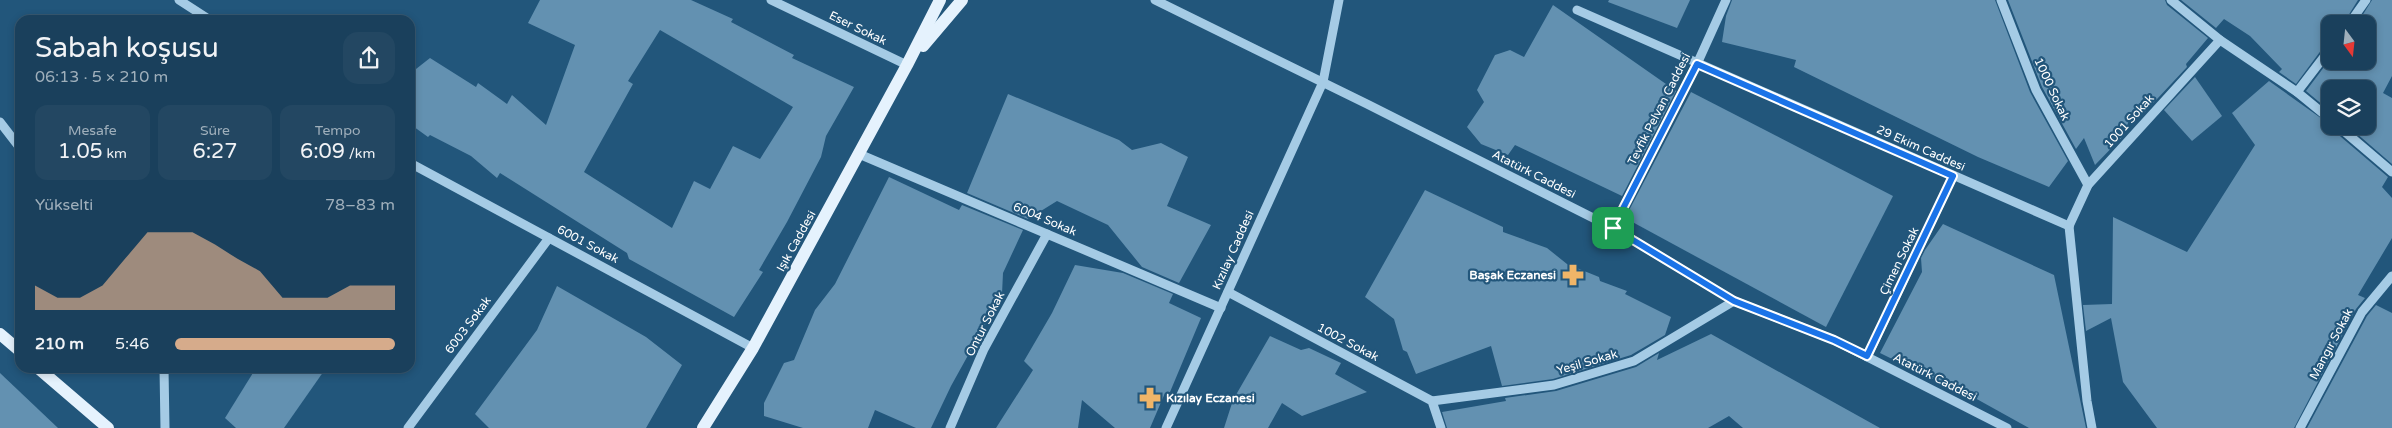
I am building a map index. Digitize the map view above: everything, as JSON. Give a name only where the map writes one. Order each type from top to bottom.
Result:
[{"type":"main road","name":"Işık Caddesi","points":[[703,428],[753,348],[908,65],[940,0]]},
{"type":"main road","name":"Işık Caddesi","points":[[908,65],[962,0]]},
{"type":"main road","points":[[0,334],[15,347]]},
{"type":"main road","points":[[44,373],[108,428]]},
{"type":"street","points":[[179,0],[202,15]]},
{"type":"street","name":"Eser Sokak","points":[[771,0],[908,65]]},
{"type":"street","name":"Atatürk Caddesi","points":[[1155,0],[1613,228],[1734,301],[1834,340],[2002,427]]},
{"type":"street","name":"Kızılay Caddesi","points":[[1166,428],[1323,82],[1338,0]]},
{"type":"street","name":"Tevfik Pelvan Caddesi","points":[[1613,228],[1697,64],[1726,0]]},
{"type":"street","name":"1000 Sokak","points":[[2001,0],[2036,90],[2088,185]]},
{"type":"street","points":[[2171,0],[2220,40],[2298,92],[2321,111]]},
{"type":"street","points":[[2355,15],[2366,0]]},
{"type":"street","name":"29 Ekim Caddesi","points":[[1577,10],[2069,226]]},
{"type":"street","name":"1001 Sokak","points":[[2069,226],[2088,185],[2220,40]]},
{"type":"street","points":[[2298,92],[2321,61]]},
{"type":"street","points":[[0,122],[15,142]]},
{"type":"street","points":[[2349,135],[2392,172]]},
{"type":"street","name":"6004 Sokak","points":[[859,154],[1221,308]]},
{"type":"street","name":"6001 Sokak","points":[[415,166],[753,348]]},
{"type":"street","name":"Çimen Sokak","points":[[1867,356],[1953,176]]},
{"type":"street","points":[[2069,226],[2087,401],[2092,428]]},
{"type":"street","name":"Ontur Sokak","points":[[950,428],[984,349],[1047,234]]},
{"type":"street","name":"6003 Sokak","points":[[408,428],[549,238]]},
{"type":"street","name":"Mangır Sokak","points":[[2300,428],[2362,312],[2392,276]]},
{"type":"street","name":"1002 Sokak","points":[[1228,292],[1432,401]]},
{"type":"street","name":"Yeşil Sokak","points":[[1432,401],[1554,385],[1634,362],[1734,301]]},
{"type":"street","points":[[164,373],[165,428]]},
{"type":"street","points":[[1432,401],[1441,428]]},
{"type":"building","points":[[540,0],[691,0],[733,19],[731,22],[794,55],[792,58],[854,87],[826,136],[821,157],[759,270],[763,272],[734,317],[629,259],[627,253],[500,173],[497,178],[471,156],[430,135],[428,137],[415,128],[415,71],[430,58],[476,87],[478,83],[507,104],[512,95],[546,125],[575,45],[528,23]],"holes":[[[660,30],[793,107],[760,159],[733,146],[710,189],[694,181],[672,228],[584,172],[633,84],[628,81]]]},
{"type":"building","points":[[1609,0],[1690,0],[1677,28],[1608,2]]},
{"type":"building","points":[[1732,0],[1995,0],[2030,92],[2068,161],[2049,187],[1978,157],[1794,67],[1796,60],[1722,42],[1726,16]]},
{"type":"building","points":[[2008,0],[2165,0],[2167,5],[2208,38],[2186,64],[2187,67],[2143,114],[2131,114],[2124,135],[2095,165],[2084,138],[2076,149],[2042,87]]},
{"type":"building","points":[[2181,0],[2358,0],[2349,15],[2321,15],[2321,50],[2296,84],[2279,72],[2282,69],[2250,36],[2224,19],[2216,28]]},
{"type":"building","points":[[2372,0],[2392,0],[2392,76],[2383,93],[2392,98],[2392,164],[2358,135],[2376,135],[2376,80],[2321,80],[2321,104],[2306,91],[2322,70],[2376,70],[2376,15],[2363,15]]},
{"type":"building","points":[[1553,5],[1676,91],[1622,196],[1515,145],[1508,155],[1481,144],[1467,127],[1484,102],[1477,90],[1495,55],[1510,50],[1524,57]]},
{"type":"building","points":[[2195,77],[2222,116],[2192,141],[2164,110]]},
{"type":"building","points":[[2269,81],[2321,118],[2321,135],[2339,135],[2388,177],[2382,187],[2392,198],[2392,238],[2358,295],[2365,298],[2356,309],[2294,428],[2157,428],[2123,382],[2111,318],[2086,331],[2083,305],[2112,304],[2113,217],[2187,252],[2255,145],[2232,113]]},
{"type":"building","points":[[1691,92],[1893,196],[1826,327],[1625,218]]},
{"type":"building","points":[[1008,94],[1119,140],[1132,150],[1161,143],[1188,157],[1167,206],[1211,225],[1179,283],[1142,267],[1108,225],[1057,201],[1028,219],[967,193]]},
{"type":"building","points":[[889,177],[959,210],[962,205],[1023,230],[1003,273],[1002,294],[951,386],[931,428],[916,428],[875,410],[868,428],[803,428],[764,416],[764,403],[784,363],[794,360],[815,310],[835,284]]},
{"type":"building","points":[[1425,190],[1503,227],[1503,232],[1547,248],[1567,264],[1599,277],[1600,281],[1627,291],[1625,294],[1671,317],[1665,335],[1631,355],[1553,379],[1502,386],[1491,346],[1416,374],[1407,352],[1403,350],[1394,319],[1365,297]]},
{"type":"building","points":[[1943,224],[2054,275],[2086,428],[2029,428],[1946,382],[1945,385],[1880,353],[1922,272],[1921,258]]},
{"type":"building","points":[[1075,265],[1123,273],[1173,294],[1169,303],[1201,318],[1170,392],[1165,393],[1150,428],[1115,428],[1082,400],[1078,428],[996,428],[1033,370],[1024,361],[1052,313]]},
{"type":"building","points":[[557,286],[646,337],[682,365],[646,428],[489,428],[475,414],[537,330]]},
{"type":"building","points":[[2376,305],[2392,313],[2392,428],[2307,428],[2367,316]]},
{"type":"building","points":[[1711,334],[1880,428],[1743,428],[1729,416],[1708,428],[1447,428],[1442,412],[1506,401],[1505,398],[1556,391],[1636,367],[1659,353],[1657,360]]},
{"type":"building","points":[[1270,336],[1301,350],[1309,348],[1341,363],[1335,374],[1367,392],[1302,416],[1282,403],[1268,428],[1224,428],[1233,400]]},
{"type":"building","points":[[0,373],[58,428],[0,428]]},
{"type":"building","points":[[253,373],[322,373],[284,428],[236,428],[225,418]]},
{"type":"place","name":"Başak Eczanesi","points":[[1573,275]]},
{"type":"place","name":"Kızılay Eczanesi","points":[[1150,398]]},
{"type":"route","points":[[1697,64],[1953,176],[1867,356],[1834,340],[1734,301],[1613,228],[1697,64]]}]
